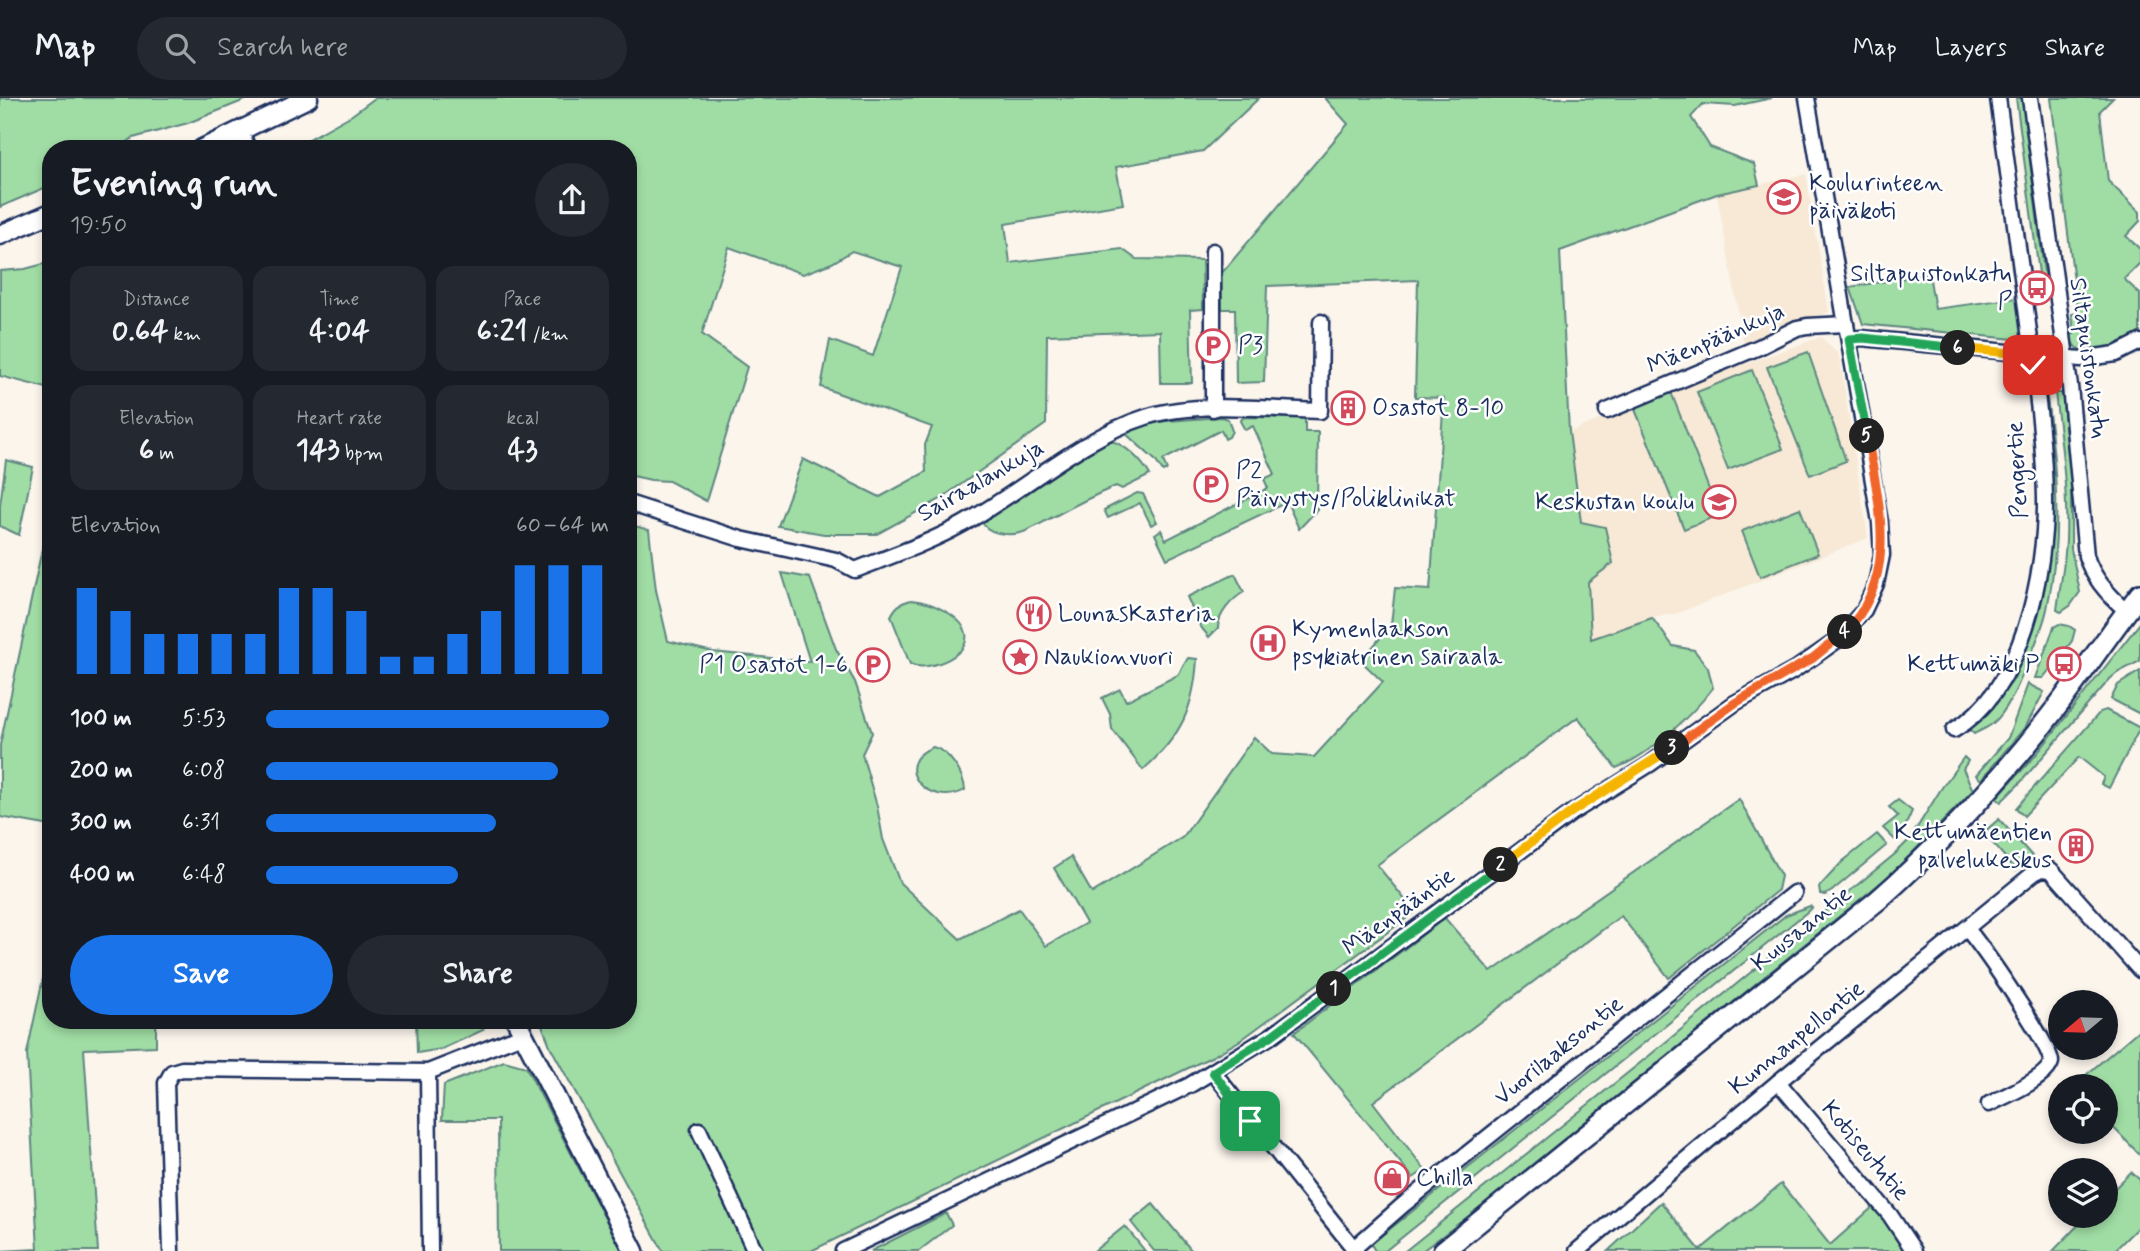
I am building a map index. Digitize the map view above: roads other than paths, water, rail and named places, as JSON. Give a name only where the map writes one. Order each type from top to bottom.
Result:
[{"type":"main road","name":"Kuusaantie","points":[[1443,1251],[1868,908],[1928,855],[2013,761],[2052,713],[2140,594]]},
{"type":"street","points":[[222,140],[308,98]]},
{"type":"street","name":"Mäenpääntie","points":[[843,1251],[993,1181],[1213,1072],[1271,1036],[1573,811],[1650,764],[1735,703],[1813,658],[1853,624],[1870,598],[1882,555],[1873,471],[1807,98]]},
{"type":"street","name":"Pengertie","points":[[1954,730],[1968,722],[1984,706],[2008,671],[2020,647],[2038,573],[2044,529],[2045,498],[2032,355],[1998,98]]},
{"type":"street","name":"Siltapuistonkatu","points":[[2030,98],[2066,359],[2086,556],[2089,567],[2105,590],[2127,611]]},
{"type":"street","points":[[239,132],[242,140]]},
{"type":"street","points":[[0,235],[42,217]]},
{"type":"street","points":[[1213,251],[1213,408]]},
{"type":"street","name":"Sairaalankuja","points":[[637,506],[741,539],[836,560],[855,570],[962,525],[1067,457],[1133,422],[1155,415],[1213,408],[1320,411],[1321,322]]},
{"type":"street","name":"Mäenpäänkuja","points":[[1607,411],[1807,326],[1848,332],[1863,338],[2066,359],[2116,354],[2140,342]]},
{"type":"street","name":"Kunnanpellontie","points":[[1577,1251],[1778,1082],[2042,869],[2051,870],[2140,970]]},
{"type":"street","name":"Vuorilaaksontie","points":[[1355,1249],[1403,1205],[1794,892]]},
{"type":"street","points":[[1967,929],[2038,1031],[2052,1059],[2051,1064],[2038,1077],[1989,1104]]},
{"type":"street","points":[[171,1251],[166,1083],[172,1072],[182,1069],[428,1072],[517,1029]]},
{"type":"street","points":[[520,1029],[634,1251]]},
{"type":"street","points":[[428,1072],[430,1251]]},
{"type":"street","points":[[1213,1072],[1355,1249]]},
{"type":"street","name":"Kotiseututie","points":[[1778,1082],[1890,1215],[1914,1251]]},
{"type":"street","points":[[699,1130],[755,1251]]},
{"type":"place","name":"Koulurinteen päiväkoti","points":[[1784,197]]},
{"type":"place","name":"Siltapuistonkatu P","points":[[2037,288]]},
{"type":"place","name":"P3","points":[[1213,346]]},
{"type":"place","name":"Osastot 8-10","points":[[1348,408]]},
{"type":"place","name":"P2 Päivystys/Poliklinikat","points":[[1211,485]]},
{"type":"place","name":"Keskustan koulu","points":[[1719,502]]},
{"type":"place","name":"LounasKasteria","points":[[1034,614]]},
{"type":"place","name":"Kymenlaakson psykiatrinen sairaala","points":[[1268,643]]},
{"type":"place","name":"Naukionvuori","points":[[1020,657]]},
{"type":"place","name":"Kettumäki P","points":[[2064,664]]},
{"type":"place","name":"P1 Osastot 1-6","points":[[873,665]]},
{"type":"place","name":"Kettumäentien palvelukeskus","points":[[2076,846]]},
{"type":"place","name":"Chilla","points":[[1392,1178]]}]
